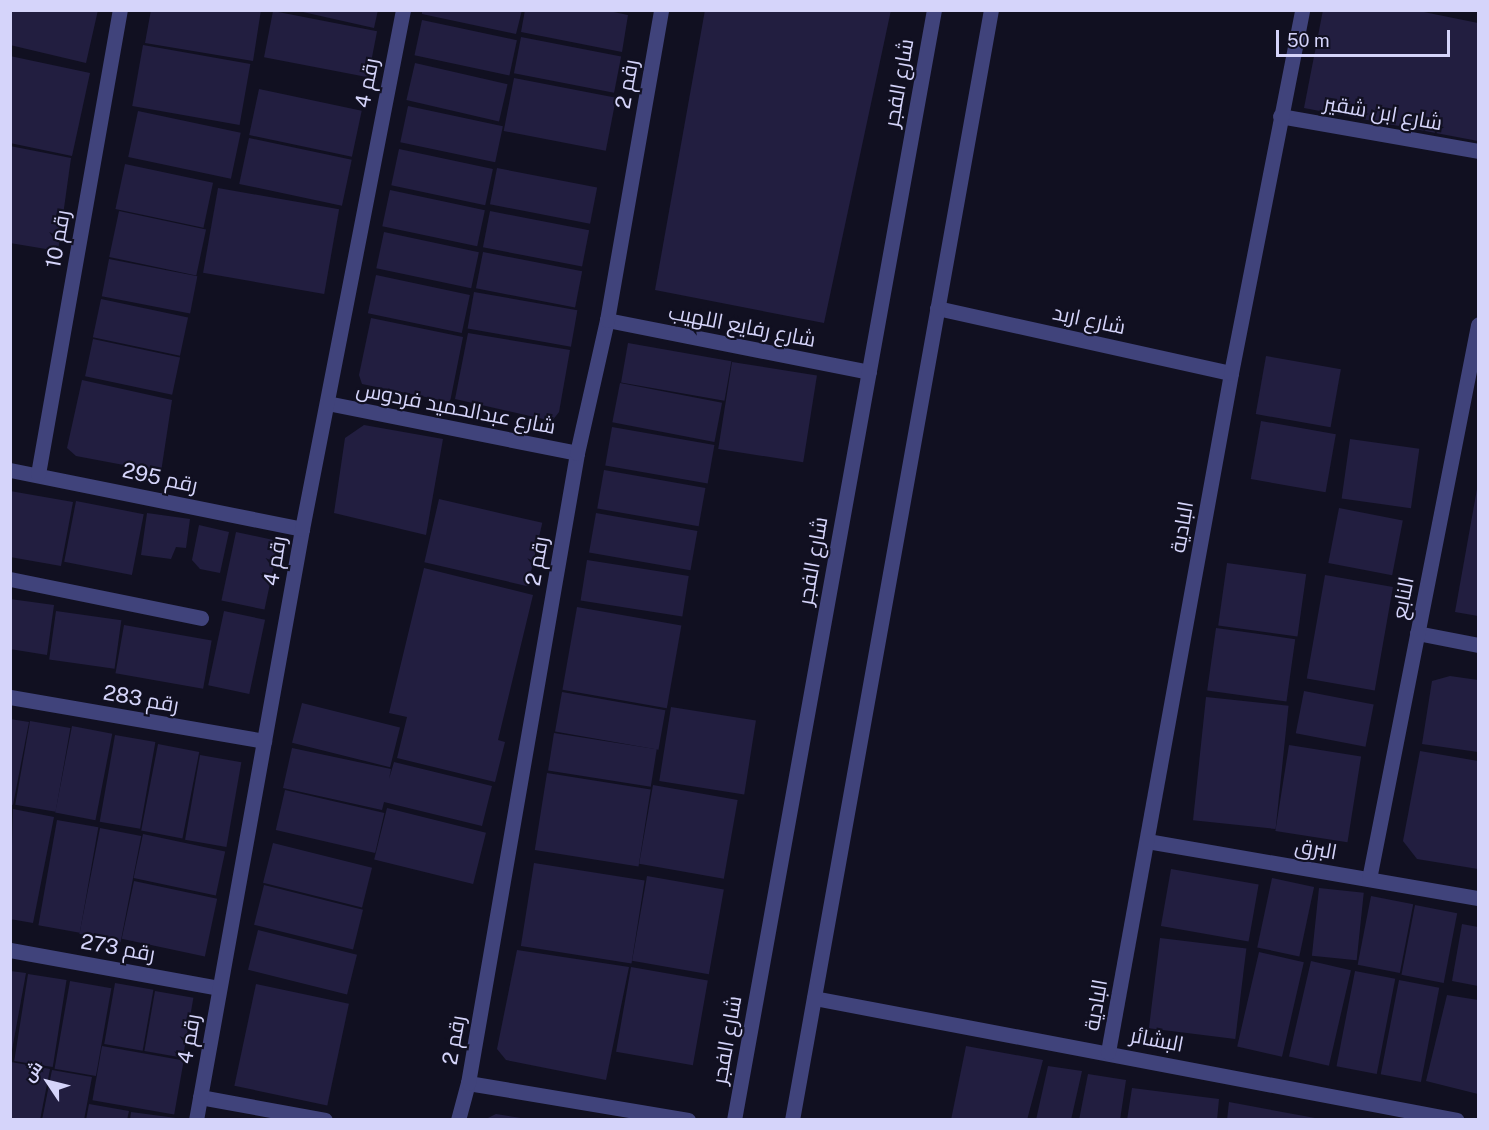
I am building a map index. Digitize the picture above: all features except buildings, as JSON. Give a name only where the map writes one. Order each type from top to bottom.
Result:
[{"type":"street","name":"رقم 10","points":[[38,474],[120,10]]},
{"type":"street","name":"رقم 4","points":[[196,1119],[302,529],[403,10]]},
{"type":"street","name":"رقم 2","points":[[458,1119],[468,1083],[577,453],[607,320],[661,10]]},
{"type":"street","name":"شارع الفجر","points":[[734,1119],[934,10]]},
{"type":"street","points":[[792,1119],[991,10]]},
{"type":"street","name":"البادية","points":[[1108,1052],[1231,373],[1302,10]]},
{"type":"street","name":"شارع ابن شقير","points":[[1280,116],[1479,151]]},
{"type":"street","name":"شارع اربد","points":[[937,308],[1231,373]]},
{"type":"street","name":"شارع رفايع اللهيب","points":[[607,320],[869,372]]},
{"type":"street","name":"النابع","points":[[1369,879],[1479,326]]},
{"type":"street","name":"شارع عبدالحميد فردوس","points":[[327,403],[577,453]]},
{"type":"street","name":"رقم 295","points":[[10,470],[302,529]]},
{"type":"street","points":[[10,579],[201,618]]},
{"type":"street","points":[[1417,633],[1479,645]]},
{"type":"street","name":"رقم 283","points":[[10,697],[264,741]]},
{"type":"street","name":"البرق","points":[[1147,842],[1479,898]]},
{"type":"street","name":"رقم 273","points":[[10,950],[219,988]]},
{"type":"street","name":"البشائر","points":[[814,998],[1457,1119]]},
{"type":"street","points":[[468,1083],[688,1119]]},
{"type":"street","points":[[200,1097],[325,1119]]}]
